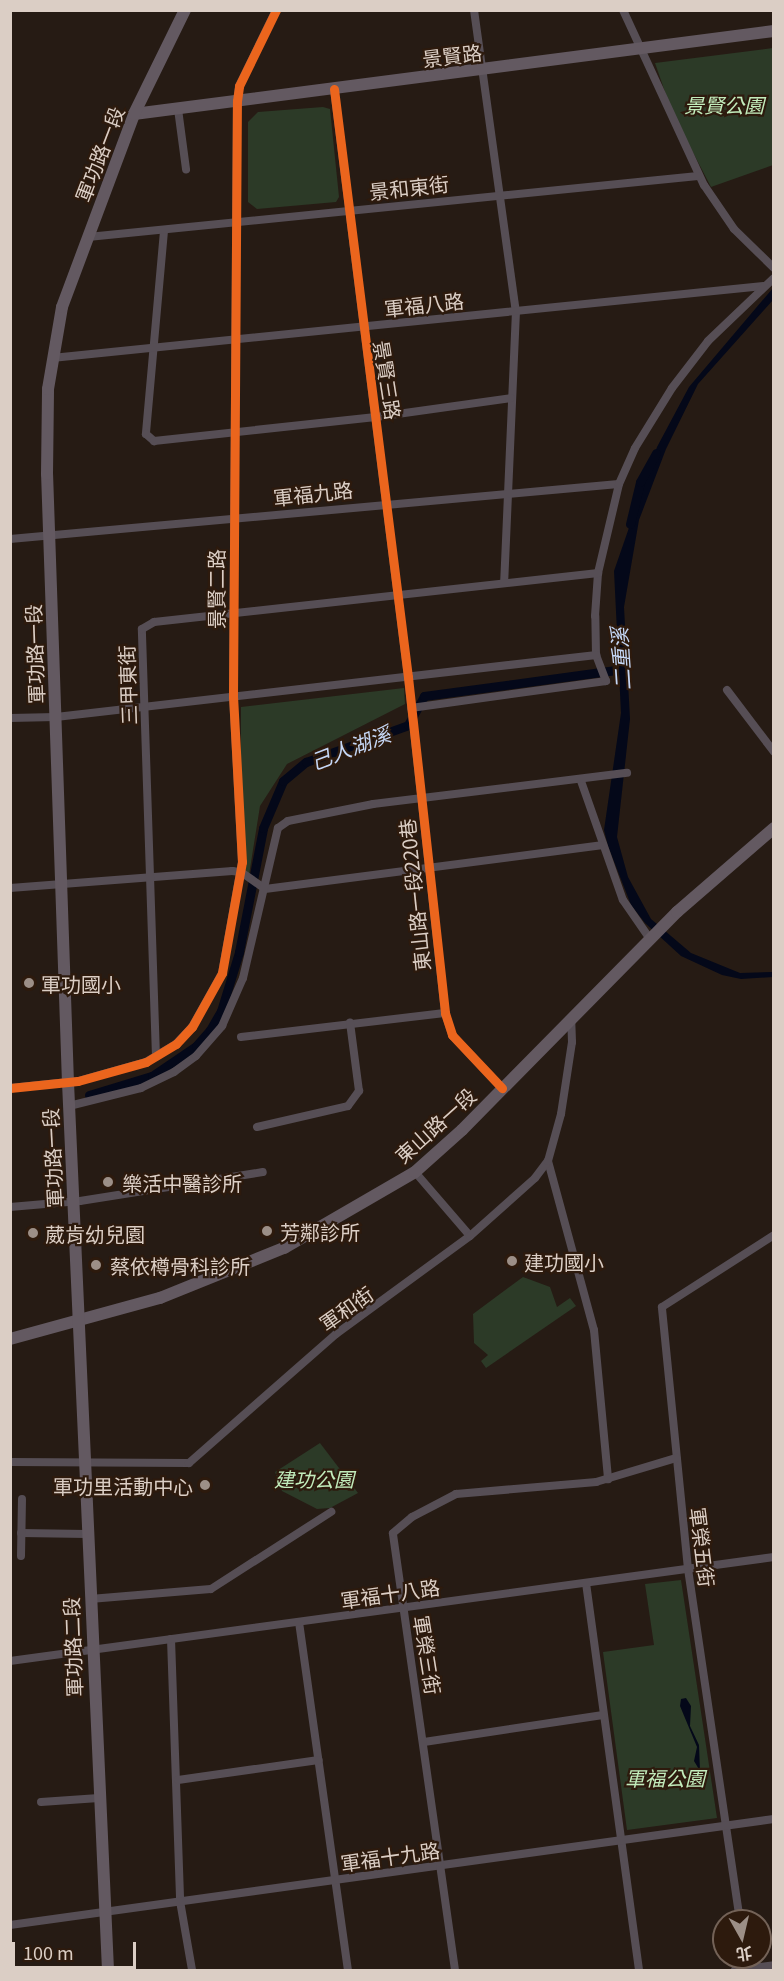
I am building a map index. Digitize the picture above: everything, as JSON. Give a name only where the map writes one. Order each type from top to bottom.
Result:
[{"type":"main road","name":"軍功路一段","points":[[78,1322],[50,535],[47,421],[52,358],[62,307],[134,114],[185,10]]},
{"type":"main road","name":"景賢路","points":[[134,114],[774,31]]},
{"type":"main road","name":"東山路一段","points":[[10,1339],[160,1298],[284,1248],[415,1173],[677,912],[774,828]]},
{"type":"main road","name":"軍功路二段","points":[[78,1322],[91,1650],[108,1971]]},
{"type":"street","name":"景賢二路","points":[[10,1088],[68,1083],[118,1072],[156,1057],[192,1027],[215,991],[232,931],[242,872],[233,697],[238,223],[237,101],[240,86],[276,10]]},
{"type":"street","points":[[474,10],[516,311],[511,398],[510,492],[504,582]]},
{"type":"street","points":[[623,10],[698,176],[734,229],[774,268]]},
{"type":"street","name":"景賢三路","points":[[334,89],[362,327],[376,417],[396,596],[408,677]]},
{"type":"street","points":[[178,109],[186,169]]},
{"type":"street","name":"景和東街","points":[[88,237],[164,231],[498,194],[698,176]]},
{"type":"street","points":[[164,231],[146,435],[154,441],[163,442],[376,417],[511,398]]},
{"type":"street","points":[[411,708],[606,681],[596,656],[598,573],[619,484],[635,448],[672,388],[708,340],[774,278]]},
{"type":"street","name":"軍福八路","points":[[52,358],[763,286]]},
{"type":"street","name":"軍福九路","points":[[10,539],[387,502],[619,484]]},
{"type":"street","name":"三甲東街","points":[[156,1057],[148,877],[142,629],[154,622],[598,573]]},
{"type":"street","points":[[10,718],[56,717],[145,708],[596,656]]},
{"type":"street","name":"東山路一段220巷","points":[[408,677],[445,1013],[452,1035],[502,1088]]},
{"type":"street","points":[[727,690],[774,752]]},
{"type":"street","points":[[69,1106],[141,1088],[196,1056],[222,1026],[236,995],[265,888],[278,828],[288,821],[373,804],[600,779],[627,773]]},
{"type":"street","points":[[581,781],[623,900],[650,939]]},
{"type":"street","points":[[10,888],[242,872],[265,888],[603,845]]},
{"type":"street","points":[[241,1037],[445,1013]]},
{"type":"street","name":"軍和街","points":[[10,1462],[189,1463],[336,1334],[470,1236],[519,1194],[548,1161],[561,1114],[572,1042],[571,1017]]},
{"type":"street","points":[[257,1127],[348,1106],[360,1091],[350,1023]]},
{"type":"street","points":[[548,1161],[594,1330],[608,1479]]},
{"type":"street","points":[[10,1207],[73,1201],[263,1172]]},
{"type":"street","points":[[415,1173],[470,1236]]},
{"type":"street","name":"軍榮五街","points":[[738,1909],[688,1569],[662,1307],[774,1236]]},
{"type":"street","name":"軍榮三街","points":[[455,1971],[393,1533],[412,1516],[456,1494],[608,1479],[676,1458]]},
{"type":"street","points":[[10,1508],[21,1503],[21,1556]]},
{"type":"street","points":[[90,1599],[211,1589],[331,1512]]},
{"type":"street","points":[[21,1533],[87,1534]]},
{"type":"street","name":"軍福十八路","points":[[10,1661],[774,1557]]},
{"type":"street","points":[[586,1582],[639,1971]]},
{"type":"street","points":[[300,1622],[348,1971]]},
{"type":"street","points":[[171,1639],[178,1780],[180,1901],[192,1971]]},
{"type":"street","points":[[424,1742],[603,1715]]},
{"type":"street","points":[[178,1780],[319,1760]]},
{"type":"street","points":[[41,1802],[99,1798]]},
{"type":"street","name":"軍福十九路","points":[[10,1925],[774,1819]]},
{"type":"green space","name":"景賢公園","points":[[773,48],[773,165],[711,187],[672,112],[655,63]]},
{"type":"green space","points":[[323,107],[330,109],[339,197],[336,202],[257,209],[248,202],[248,122],[258,112]]},
{"type":"green space","points":[[404,688],[405,704],[287,764],[260,806],[249,875],[241,879],[241,707]]},
{"type":"green space","points":[[523,1277],[550,1287],[557,1307],[570,1298],[576,1306],[486,1368],[481,1361],[488,1355],[474,1343],[473,1314]]},
{"type":"green space","name":"建功公園","points":[[320,1443],[358,1493],[330,1508],[317,1509],[282,1491],[275,1472]]},
{"type":"green space","name":"軍福公園","points":[[681,1580],[717,1818],[627,1830],[603,1652],[654,1645],[645,1584]]},
{"type":"water","name":"二重溪","points":[[773,288],[773,300],[698,384],[666,449],[639,520],[624,607],[630,719],[617,837],[628,877],[651,919],[691,953],[740,973],[773,972],[773,977],[741,979],[722,975],[681,956],[645,923],[631,905],[608,846],[604,830],[621,713],[614,571],[657,447],[689,387]]},
{"type":"water","points":[[686,1698],[691,1706],[690,1726],[699,1745],[700,1771],[694,1761],[697,1747],[680,1706],[681,1699]]},
{"type":"waterway","name":"二重溪","points":[[630,524],[640,482],[656,453]]},
{"type":"waterway","name":"己人湖溪","points":[[89,1095],[152,1076],[196,1046],[210,1030],[221,1011],[239,952],[263,828],[283,781],[306,762],[408,725],[424,696],[623,669]]},
{"type":"cycle path","points":[[10,1088],[78,1081],[146,1062],[176,1044],[192,1027],[222,973],[242,862],[233,697],[237,101],[239,86],[276,10]]},
{"type":"cycle path","points":[[334,89],[408,677],[445,1013],[452,1035],[502,1088]]},
{"type":"place","name":"軍功國小","points":[[29,983]]},
{"type":"place","name":"樂活中醫診所","points":[[108,1182]]},
{"type":"place","name":"芳鄰診所","points":[[267,1231]]},
{"type":"place","name":"葳肯幼兒園","points":[[33,1233]]},
{"type":"place","name":"建功國小","points":[[512,1261]]},
{"type":"place","name":"蔡依樽骨科診所","points":[[96,1265]]},
{"type":"place","name":"軍功里活動中心","points":[[205,1485]]}]
